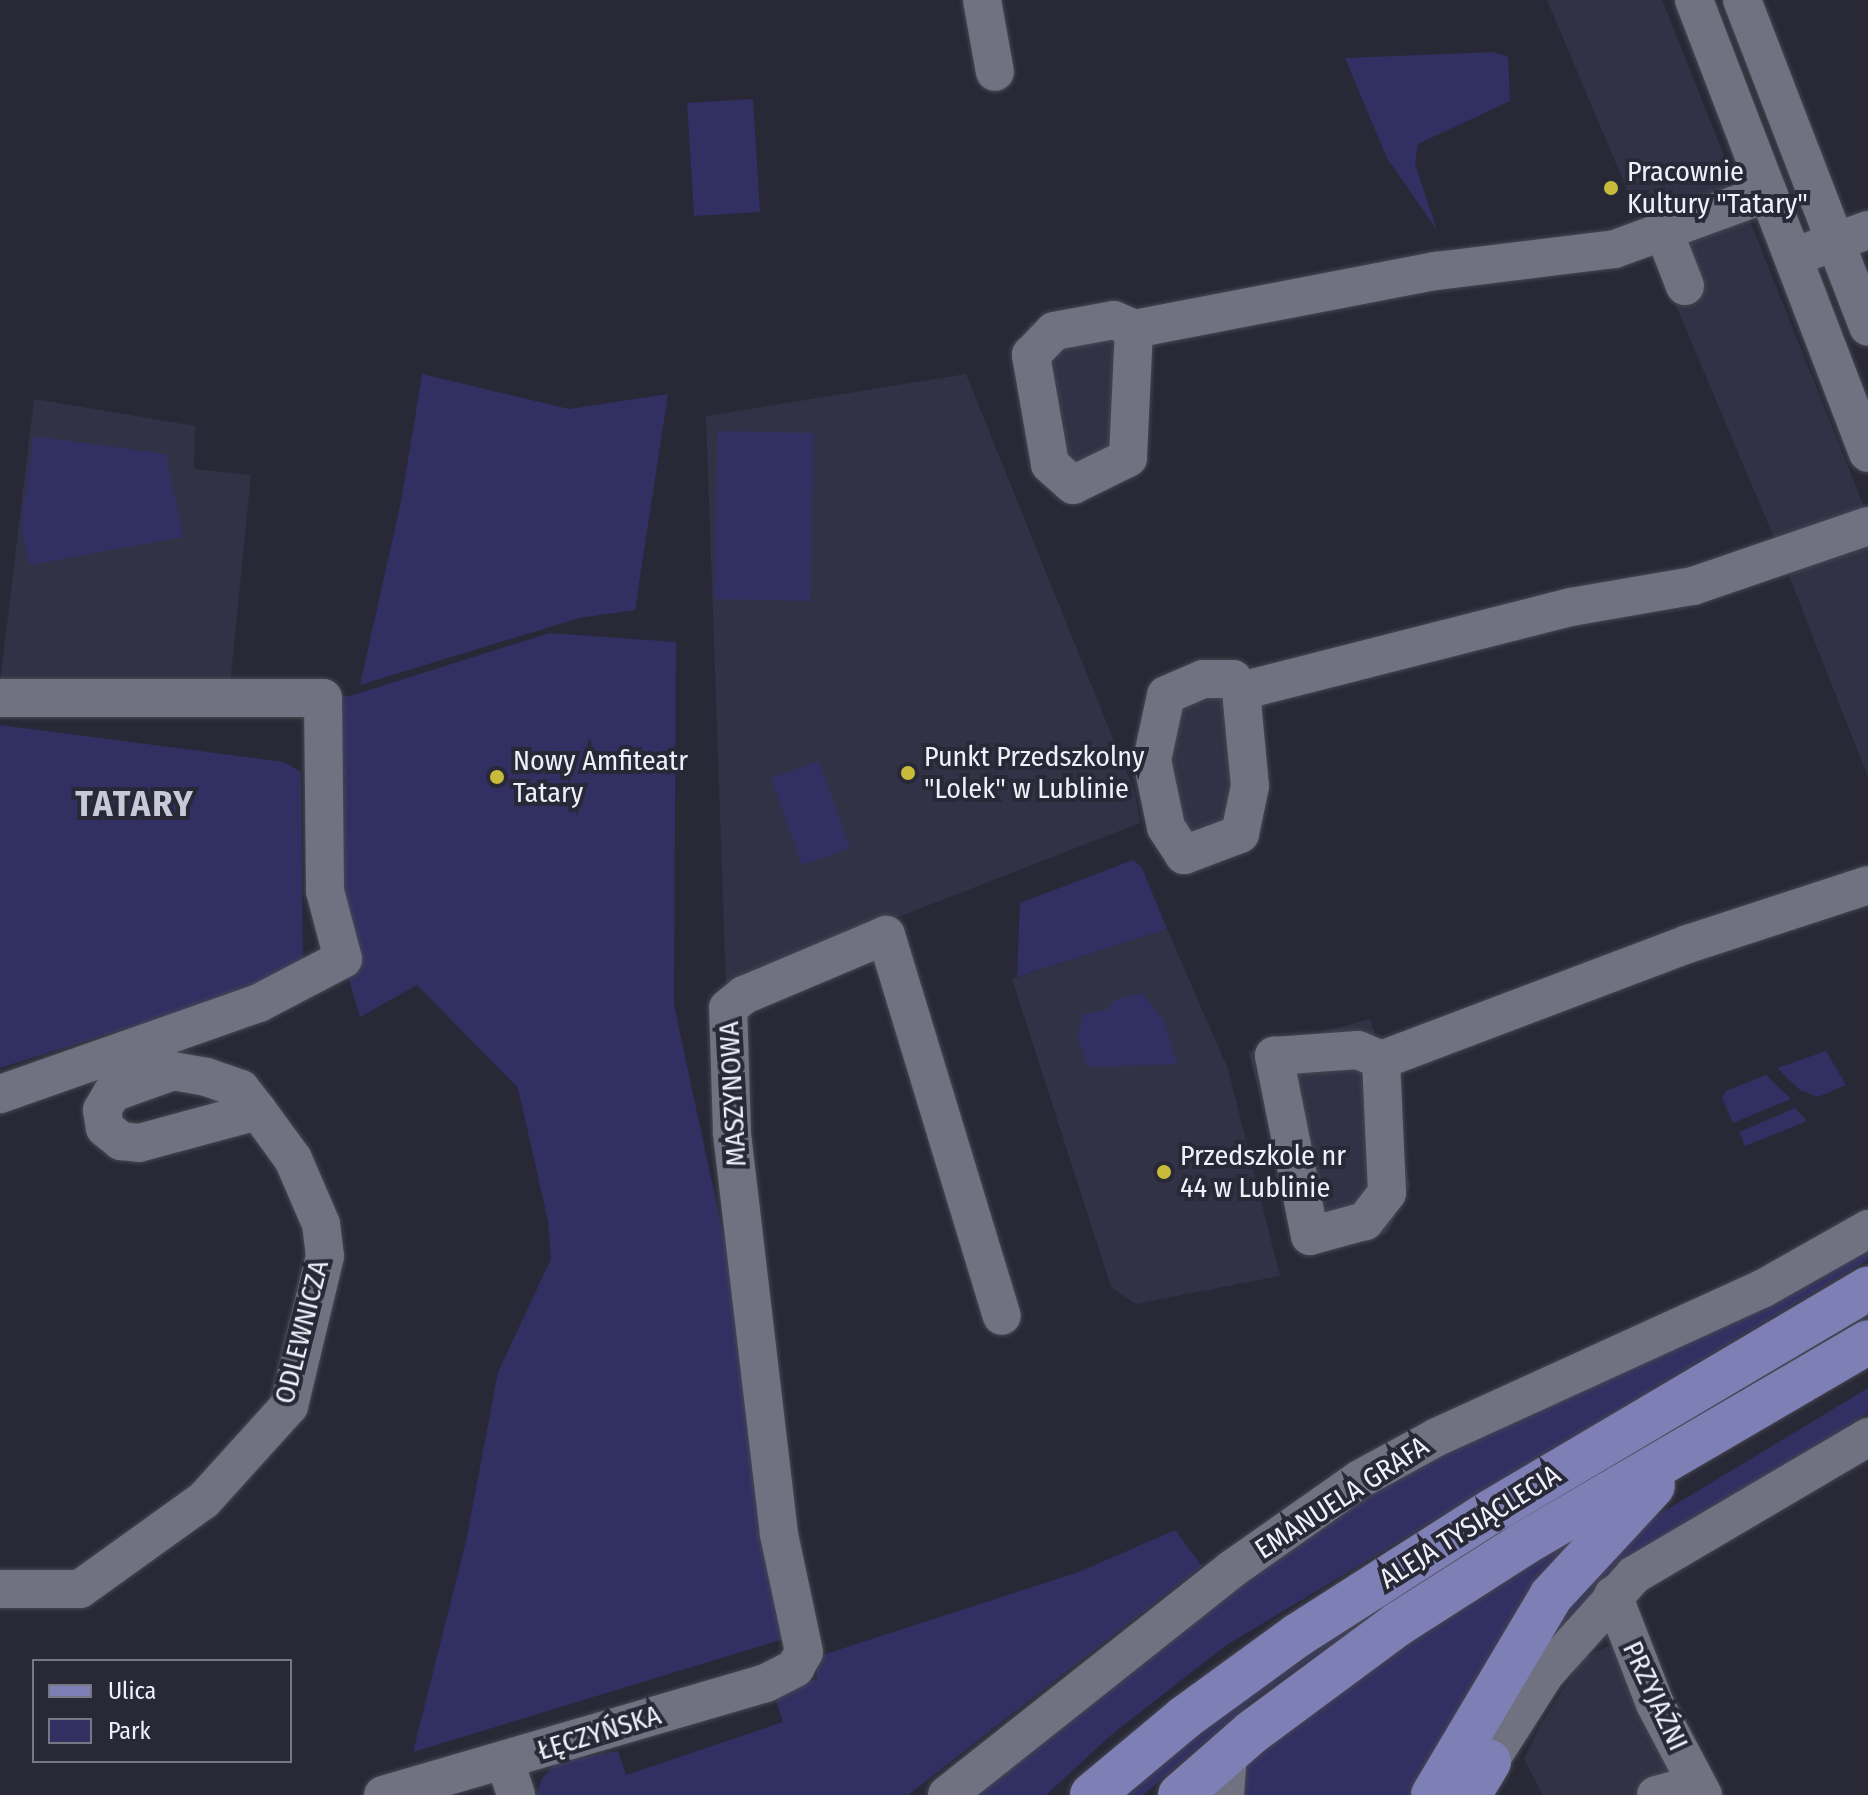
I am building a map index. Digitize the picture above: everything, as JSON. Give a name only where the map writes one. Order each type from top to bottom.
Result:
[{"type":"main road","name":"ALEJA TYSIĄCLECIA","points":[[1092,1795],[1184,1718],[1311,1627],[1492,1511],[1868,1289]]},
{"type":"main road","name":"ALEJA TYSIĄCLECIA","points":[[1180,1795],[1227,1774],[1398,1624],[1868,1342]]},
{"type":"main road","points":[[1433,1795],[1551,1596],[1694,1446]]},
{"type":"main road","points":[[1460,1795],[1479,1778]]},
{"type":"street","points":[[982,0],[995,72]]},
{"type":"street","points":[[1694,0],[1868,453]]},
{"type":"street","points":[[1742,0],[1851,236],[1868,326]]},
{"type":"street","points":[[1134,329],[1436,271],[1615,249],[1768,193]]},
{"type":"street","points":[[1793,257],[1851,236]]},
{"type":"street","points":[[1669,245],[1685,286]]},
{"type":"street","points":[[1241,691],[1571,607],[1693,586],[1868,526]]},
{"type":"street","points":[[0,698],[323,698],[325,891],[343,959],[259,1003],[0,1094]]},
{"type":"street","points":[[1381,1060],[1387,1193],[1365,1221],[1310,1236],[1274,1056],[1358,1050],[1381,1060],[1688,944],[1868,885]]},
{"type":"street","name":"MASZYNOWA","points":[[804,1652],[779,1534],[732,1132],[728,1008],[744,995],[886,935],[1002,1316]]},
{"type":"street","name":"ODLEWNICZA","points":[[0,1589],[80,1589],[204,1500],[289,1406],[325,1256],[321,1224],[293,1159],[258,1111]]},
{"type":"street","name":"EMANUELA GRAFA","points":[[947,1795],[1232,1569],[1360,1479],[1437,1437],[1762,1289],[1868,1229]]},
{"type":"street","points":[[1479,1778],[1545,1674],[1613,1595],[1680,1544],[1868,1437]]},
{"type":"street","name":"PRZYJAŹNI","points":[[1613,1595],[1655,1704],[1700,1790]]},
{"type":"street","name":"ŁĘCZYŃSKA","points":[[383,1795],[510,1778],[766,1683],[795,1668],[804,1652]]},
{"type":"street","points":[[1656,1795],[1700,1790]]},
{"type":"shaded area","points":[[1547,0],[1662,0],[1868,517],[1868,777],[1775,540]]},
{"type":"shaded area","points":[[1121,307],[1135,466],[1081,498],[1017,357],[1030,323]]},
{"type":"shaded area","points":[[966,374],[1135,793],[1140,823],[726,984],[706,416]]},
{"type":"shaded area","points":[[34,399],[195,426],[194,469],[251,475],[229,695],[0,683]]},
{"type":"shaded area","points":[[1234,668],[1262,786],[1184,865],[1158,690]]},
{"type":"shaded area","name":"Przedszkole nr 44 w Lublinie","points":[[1167,929],[1228,1069],[1280,1276],[1136,1304],[1111,1287],[1012,979]]},
{"type":"shaded area","points":[[1370,1019],[1388,1071],[1410,1186],[1387,1234],[1303,1250],[1248,1052]]},
{"type":"shaded area","points":[[1618,1642],[1690,1795],[1543,1795],[1524,1759],[1540,1726],[1583,1658]]},
{"type":"green space","points":[[1494,52],[1508,57],[1510,101],[1418,144],[1415,164],[1437,230],[1387,158],[1345,58]]},
{"type":"green space","points":[[753,99],[760,212],[694,216],[687,103]]},
{"type":"green space","points":[[422,374],[569,409],[668,394],[635,610],[579,618],[360,685],[402,497]]},
{"type":"green space","points":[[718,431],[814,433],[810,601],[714,599]]},
{"type":"green space","points":[[33,436],[166,454],[183,537],[29,565],[21,526]]},
{"type":"green space","points":[[550,633],[676,642],[674,1005],[735,1290],[787,1638],[413,1752],[466,1541],[498,1372],[551,1259],[548,1221],[518,1088],[417,985],[360,1017],[343,959],[323,698],[350,696]]},
{"type":"green space","points":[[0,725],[284,762],[301,772],[303,973],[0,1068]]},
{"type":"green space","points":[[819,761],[850,848],[802,865],[771,778]]},
{"type":"green space","points":[[1133,860],[1142,868],[1167,929],[1017,977],[1020,903]]},
{"type":"green space","points":[[1142,993],[1164,1020],[1177,1064],[1088,1067],[1078,1039],[1082,1015],[1106,1010],[1114,1000]]},
{"type":"green space","points":[[1826,1051],[1846,1085],[1818,1097],[1800,1090],[1777,1068]]},
{"type":"green space","points":[[1766,1075],[1791,1099],[1733,1123],[1722,1098],[1726,1091]]},
{"type":"green space","points":[[1795,1108],[1807,1121],[1745,1146],[1739,1132]]},
{"type":"green space","points":[[1868,1249],[1868,1260],[1225,1646],[1111,1735],[1046,1795],[972,1795],[1199,1616],[1382,1486]]},
{"type":"green space","points":[[1868,1312],[1868,1321],[1414,1588],[1260,1695],[1143,1795],[1126,1795],[1180,1747],[1436,1565]]},
{"type":"green space","points":[[1868,1388],[1868,1413],[1638,1556],[1578,1608],[1531,1660],[1560,1609],[1648,1521]]},
{"type":"green space","points":[[1175,1530],[1202,1566],[908,1795],[536,1795],[542,1778],[557,1762],[618,1751],[626,1775],[783,1722],[775,1698],[817,1678],[816,1657],[1079,1572]]},
{"type":"green space","points":[[1581,1535],[1420,1795],[1237,1795],[1241,1773],[1251,1760],[1352,1681],[1485,1591]]},
{"type":"place","name":"Pracownie Kultury \"Tatary\"","points":[[1611,188]]},
{"type":"place","name":"Punkt Przedszkolny \"Lolek\" w Lublinie","points":[[908,773]]},
{"type":"place","name":"Nowy Amfiteatr Tatary","points":[[497,777]]},
{"type":"place","name":"Przedszkole nr 44 w Lublinie","points":[[1164,1172]]},
{"type":"district","name":"TATARY","points":[[135,805]]}]
